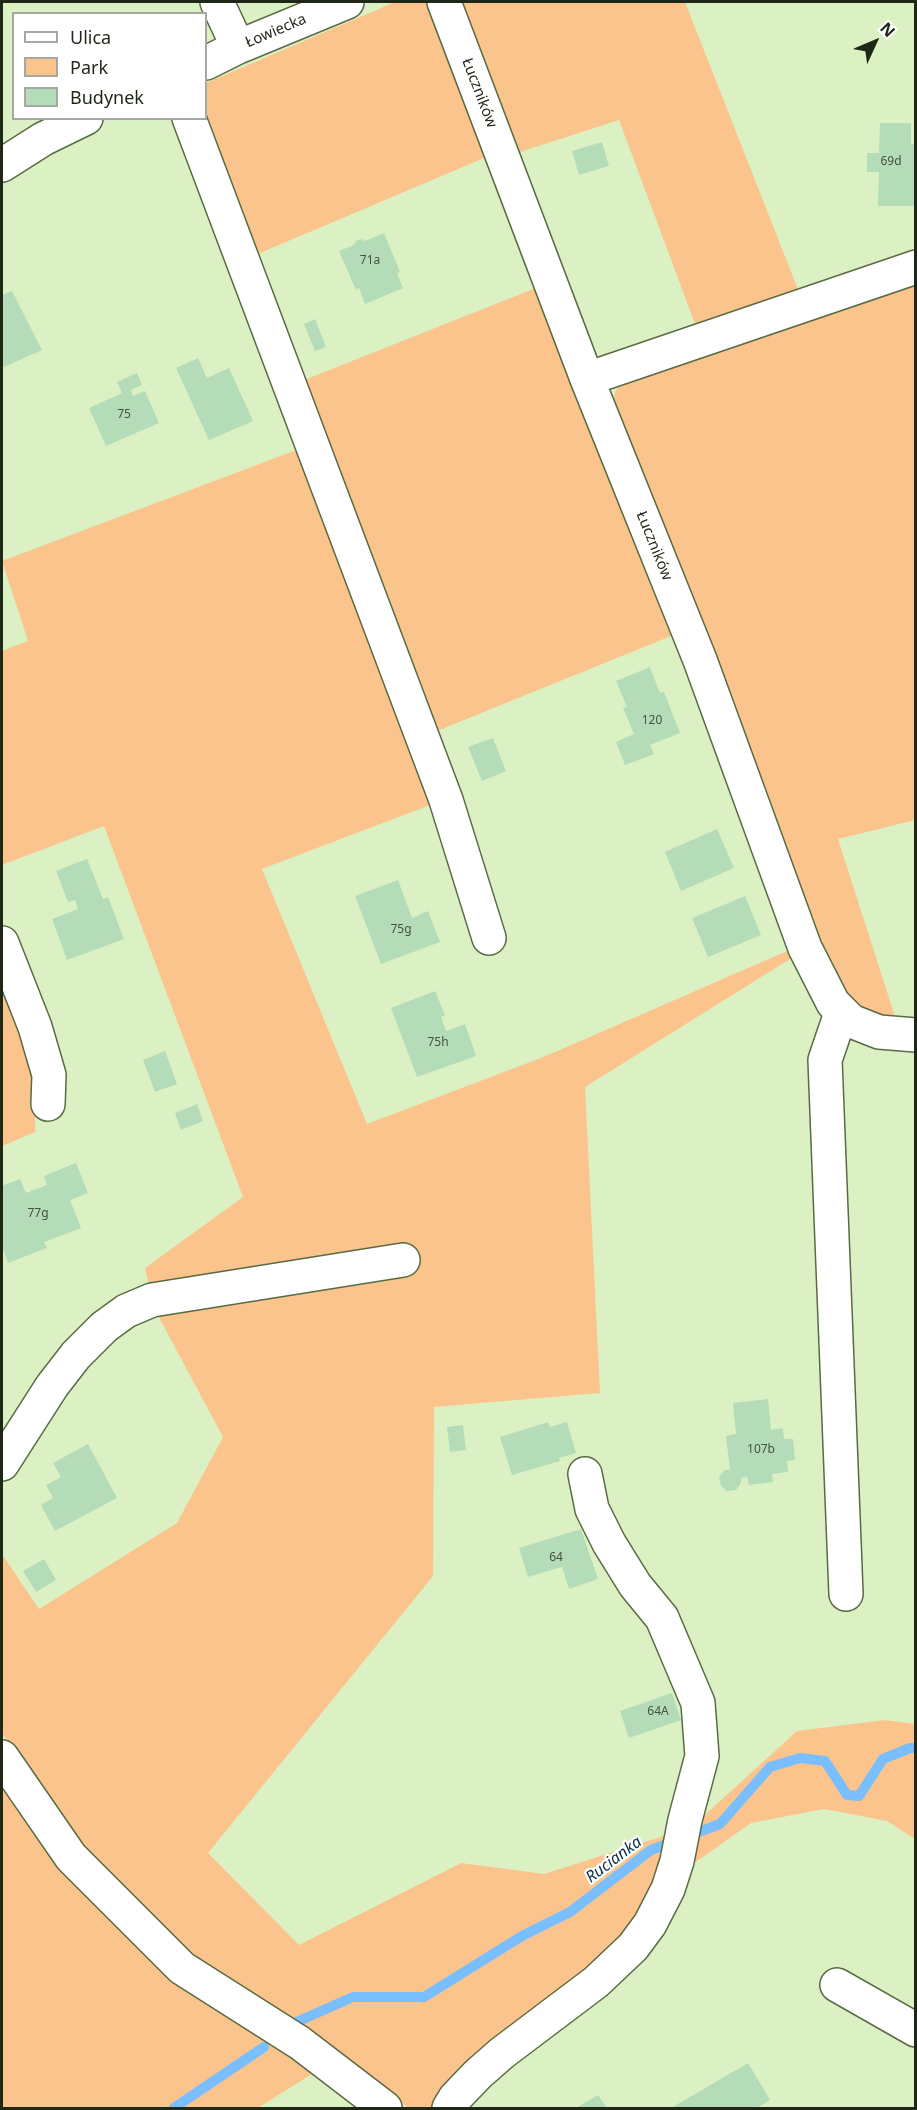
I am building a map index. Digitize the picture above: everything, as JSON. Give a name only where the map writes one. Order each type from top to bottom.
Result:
[{"type":"street","points":[[216,2],[238,47]]},
{"type":"street","name":"Łowiecka","points":[[207,62],[238,47],[347,2]]},
{"type":"street","name":"Łuczników","points":[[444,2],[587,379],[700,660],[805,948],[824,988],[841,1013],[851,1021],[879,1032],[915,1035]]},
{"type":"street","points":[[2,165],[82,120]]},
{"type":"street","points":[[190,120],[446,800],[489,938]]},
{"type":"street","points":[[587,379],[915,267]]},
{"type":"street","points":[[2,943],[35,1027],[49,1076],[48,1104]]},
{"type":"street","points":[[841,1013],[825,1060],[846,1594]]},
{"type":"street","points":[[2,1464],[52,1386],[76,1355],[104,1327],[126,1311],[152,1300],[403,1260]]},
{"type":"street","points":[[449,2109],[455,2098],[486,2067],[596,1982],[633,1947],[650,1924],[664,1898],[677,1861],[702,1756],[698,1703],[662,1618],[635,1584],[609,1543],[592,1509],[585,1474]]},
{"type":"street","points":[[2,1757],[71,1857],[182,1968],[300,2043],[385,2109]]},
{"type":"street","points":[[837,1985],[915,2030]]},
{"type":"green space","points":[[395,2],[435,2],[496,153],[253,256],[207,120],[207,83]]},
{"type":"green space","points":[[457,2],[685,2],[799,292],[697,329],[619,120],[517,153]]},
{"type":"green space","points":[[915,276],[915,820],[838,839],[898,1026],[844,1007],[611,406],[616,390],[626,379]]},
{"type":"green space","points":[[546,284],[681,632],[432,733],[299,382]]},
{"type":"green space","points":[[307,446],[438,802],[262,869],[367,1124],[546,1056],[794,948],[798,954],[585,1087],[600,1393],[434,1407],[433,1576],[208,1853],[299,1945],[461,1863],[544,1874],[673,1833],[645,1920],[447,2091],[431,2108],[409,2108],[337,2058],[258,2108],[2,2108],[2,1773],[80,1848],[2,1733],[2,1554],[39,1609],[177,1523],[223,1437],[154,1308],[145,1268],[243,1197],[104,826],[2,865],[2,651],[28,641],[2,561]]},
{"type":"green space","points":[[2,975],[35,1067],[35,1132],[2,1146]]},
{"type":"green space","points":[[885,1720],[915,1724],[915,1839],[887,1821],[824,1809],[751,1823],[683,1871],[696,1823],[797,1731]]},
{"type":"building","points":[[880,123],[911,123],[911,144],[916,144],[916,206],[878,206],[879,172],[867,172],[867,153],[879,153]]},
{"type":"building","points":[[602,142],[609,166],[579,175],[572,151]]},
{"type":"building","points":[[384,233],[400,272],[397,273],[403,288],[365,304],[359,288],[356,290],[339,251],[354,245],[361,239],[365,241]]},
{"type":"building","points":[[12,291],[42,350],[4,367],[2,362],[2,295]]},
{"type":"building","points":[[315,319],[326,347],[315,351],[304,324]]},
{"type":"building","points":[[198,358],[207,378],[229,368],[253,421],[209,440],[176,368]]},
{"type":"building","points":[[137,373],[142,385],[131,390],[133,396],[145,391],[159,423],[106,446],[89,408],[122,393],[117,382]]},
{"type":"building","points":[[650,667],[660,693],[664,692],[680,733],[650,745],[654,754],[625,765],[616,742],[634,734],[623,708],[627,707],[616,681]]},
{"type":"building","points":[[493,738],[506,771],[482,781],[468,747]]},
{"type":"building","points":[[717,829],[734,868],[681,891],[665,852]]},
{"type":"building","points":[[87,859],[103,899],[108,897],[124,939],[67,960],[52,919],[78,909],[75,900],[68,902],[56,871]]},
{"type":"building","points":[[398,880],[412,918],[428,911],[440,942],[381,964],[355,896]]},
{"type":"building","points":[[745,896],[761,935],[708,957],[692,918]]},
{"type":"building","points":[[435,991],[445,1015],[441,1017],[446,1031],[465,1024],[476,1056],[417,1077],[391,1008]]},
{"type":"building","points":[[165,1051],[177,1084],[155,1092],[143,1060]]},
{"type":"building","points":[[197,1104],[203,1121],[181,1130],[175,1113]]},
{"type":"building","points":[[76,1163],[88,1193],[70,1200],[81,1228],[44,1242],[47,1248],[8,1263],[2,1245],[2,1186],[20,1179],[26,1193],[47,1185],[44,1176]]},
{"type":"building","points":[[768,1399],[771,1430],[783,1428],[784,1439],[793,1439],[795,1460],[787,1461],[788,1472],[772,1474],[773,1482],[749,1485],[747,1477],[741,1478],[741,1483],[736,1490],[727,1491],[721,1486],[719,1477],[725,1470],[730,1470],[726,1436],[736,1434],[733,1403]]},
{"type":"building","points":[[548,1422],[550,1427],[567,1422],[576,1453],[559,1458],[560,1461],[512,1475],[500,1437]]},
{"type":"building","points":[[463,1425],[466,1450],[450,1452],[447,1427]]},
{"type":"building","points":[[88,1444],[117,1498],[55,1531],[41,1505],[53,1498],[46,1485],[61,1477],[53,1463]]},
{"type":"building","points":[[581,1529],[598,1579],[569,1589],[562,1567],[528,1577],[519,1548]]},
{"type":"building","points":[[44,1559],[56,1580],[36,1592],[23,1571]]},
{"type":"building","points":[[672,1693],[681,1720],[629,1738],[620,1711]]},
{"type":"building","points":[[748,2063],[770,2100],[757,2108],[671,2108]]},
{"type":"building","points":[[598,2095],[607,2108],[576,2108]]},
{"type":"waterway","name":"Rucianka","points":[[292,2024],[353,1997],[424,1997],[522,1936],[570,1912],[651,1850],[720,1824],[770,1767],[800,1758],[825,1761],[847,1795],[859,1796],[883,1759],[910,1748],[916,1748]]},
{"type":"waterway","name":"Rucianka","points":[[174,2108],[264,2047]]}]
